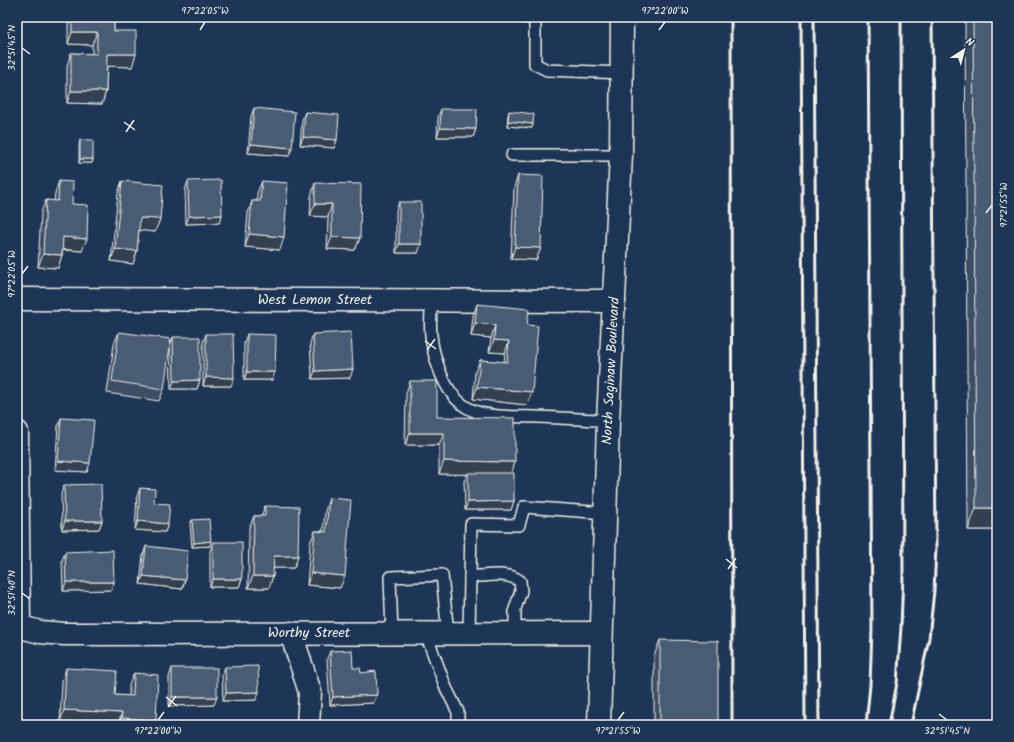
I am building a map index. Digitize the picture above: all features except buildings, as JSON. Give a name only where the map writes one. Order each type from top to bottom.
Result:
[{"type":"street","name":"North Saginaw Boulevard","points":[[599,725],[608,421],[621,155],[622,17]]},
{"type":"street","name":"West Lemon Street","points":[[17,299],[614,301]]},
{"type":"street","points":[[17,432],[18,626]]},
{"type":"street","name":"Worthy Street","points":[[18,626],[40,632],[64,634],[601,634]]},
{"type":"street","points":[[291,633],[310,692],[308,725]]},
{"type":"lane","points":[[523,17],[535,18],[535,64],[547,70],[622,73]]},
{"type":"lane","points":[[512,155],[621,155]]},
{"type":"lane","points":[[432,300],[430,321],[432,350],[443,382],[452,396],[467,408],[486,415],[512,418],[534,417],[608,421]]},
{"type":"lane","points":[[459,634],[470,577],[471,524],[519,524],[524,507],[605,513]]},
{"type":"lane","points":[[392,634],[390,577],[442,575],[459,634]]},
{"type":"lane","points":[[470,577],[504,575],[520,581],[520,591],[515,609],[515,634]]},
{"type":"lane","points":[[426,634],[446,688],[458,712],[458,725]]},
{"type":"railway","points":[[731,17],[732,725]]},
{"type":"railway","points":[[801,17],[805,725]]},
{"type":"railway","points":[[814,17],[819,725]]},
{"type":"railway","points":[[866,725],[870,685],[872,629],[868,17]]},
{"type":"railway","points":[[889,725],[897,683],[903,576],[901,17]]},
{"type":"railway","points":[[911,725],[929,638],[934,591],[936,548],[932,17]]}]
